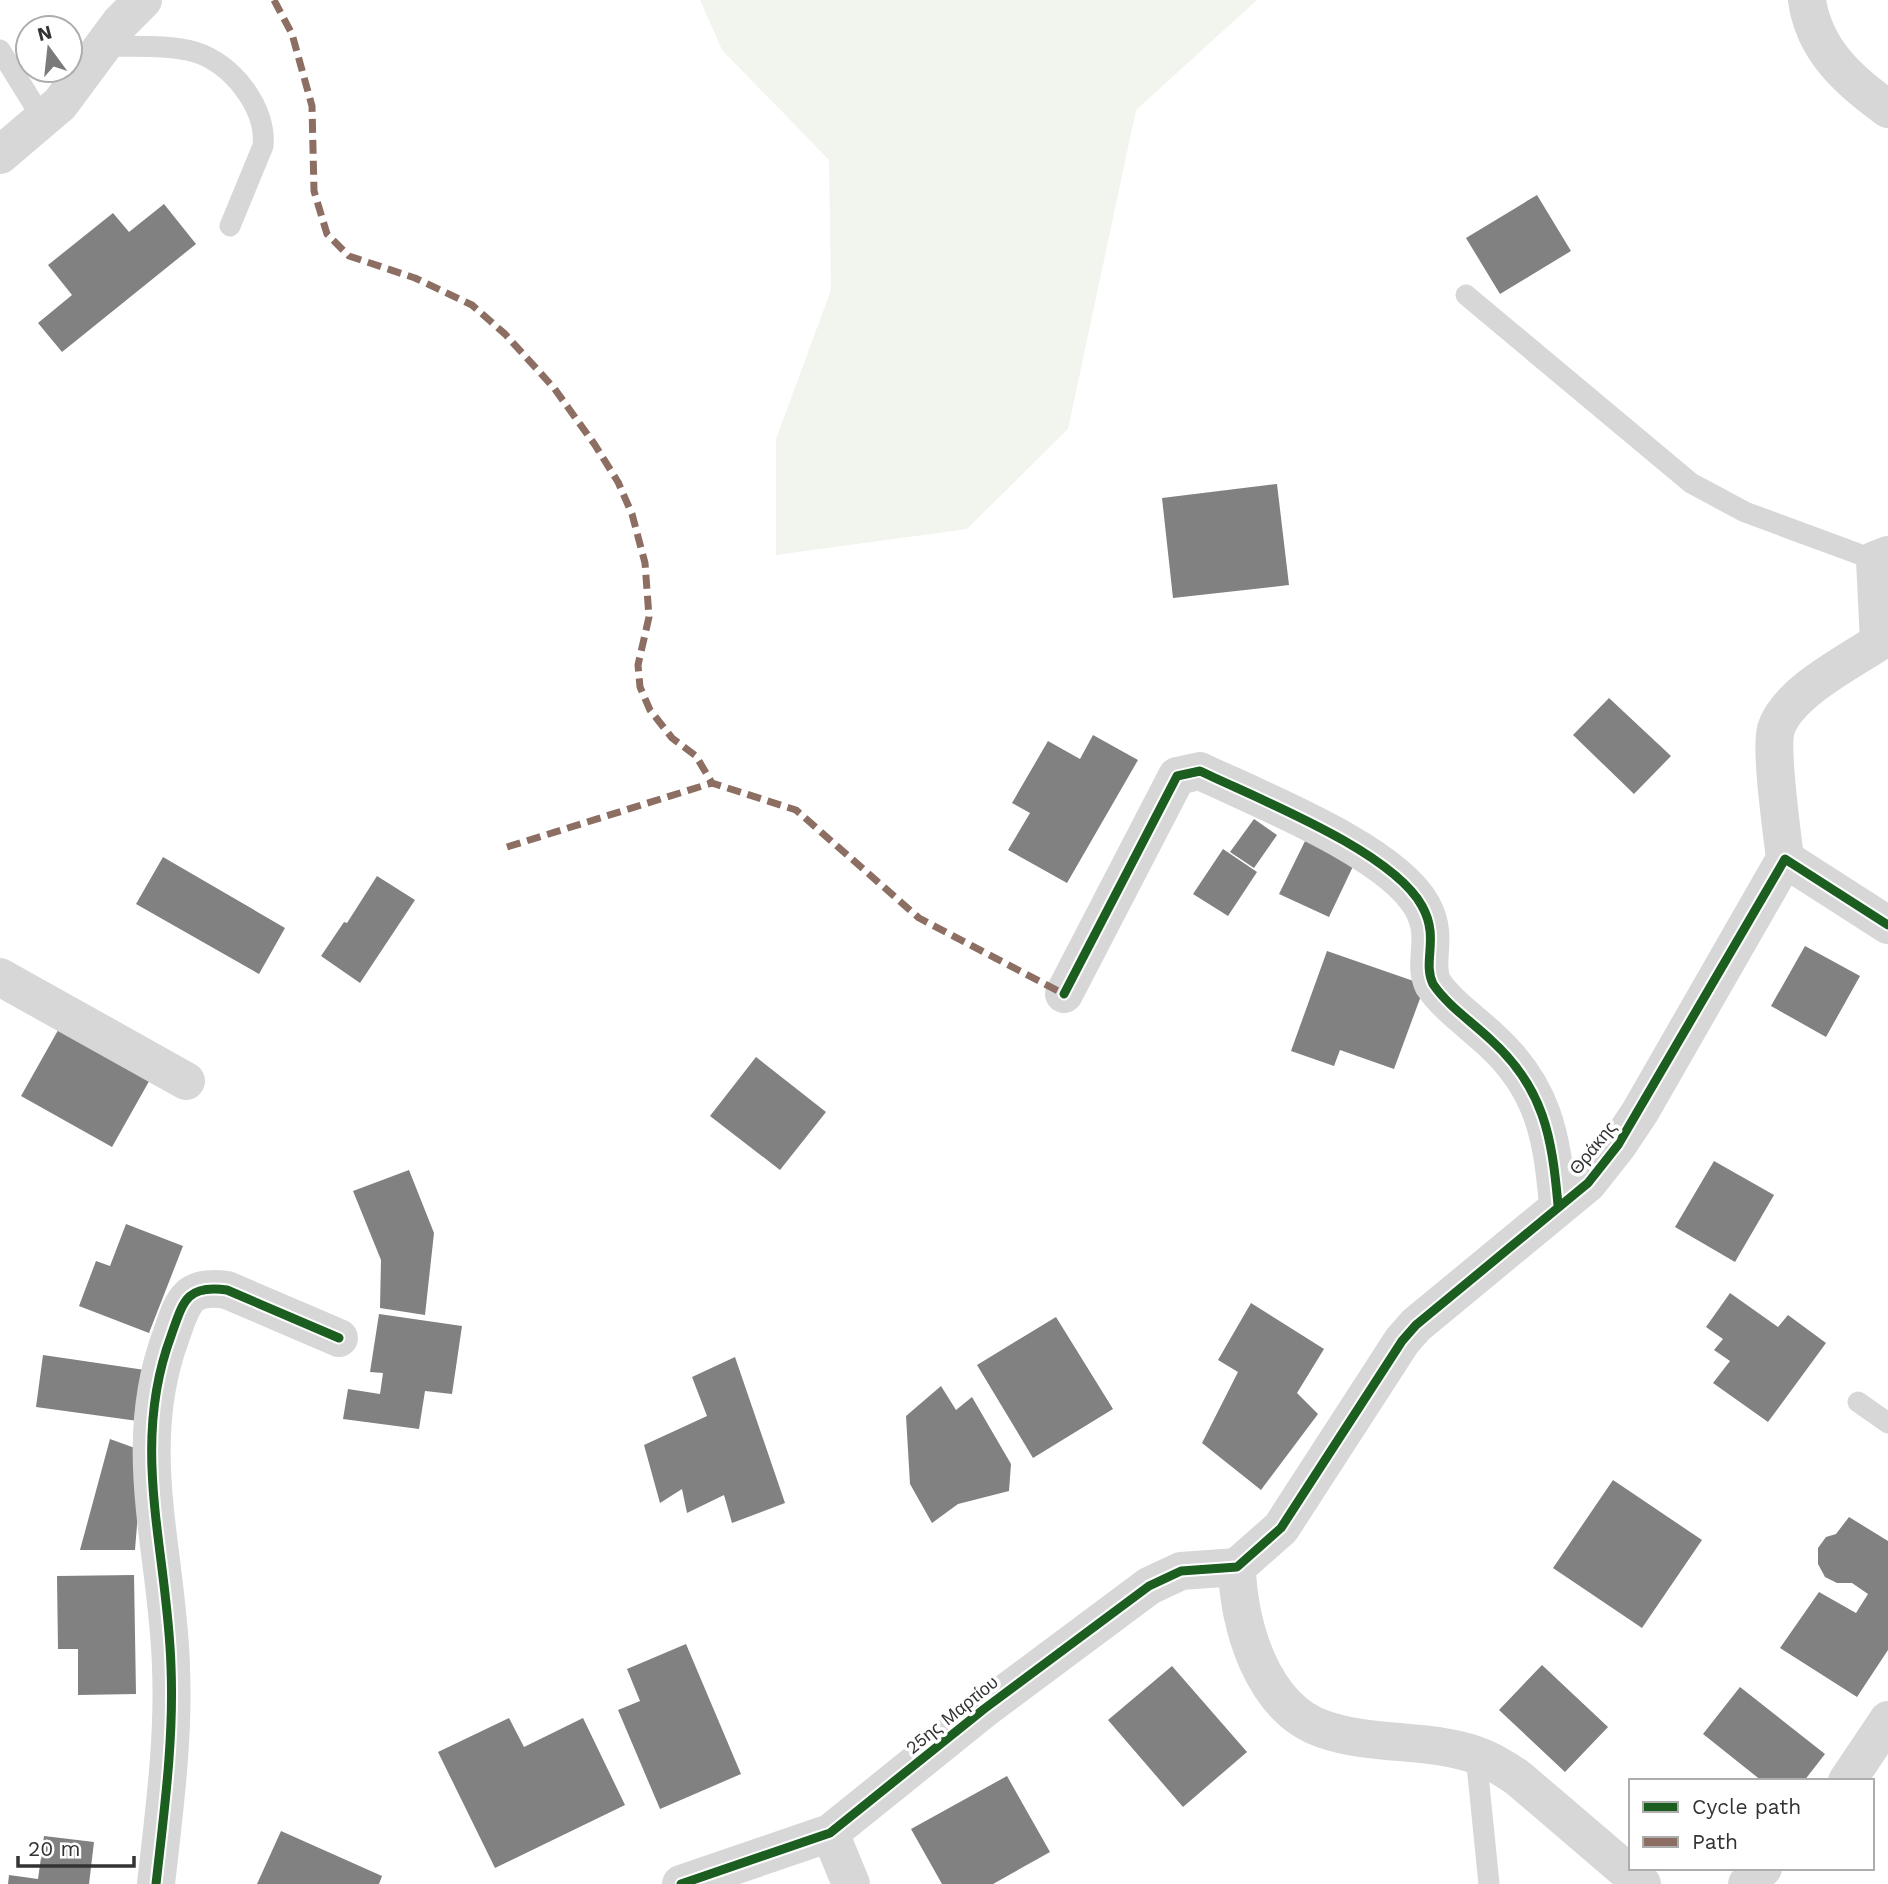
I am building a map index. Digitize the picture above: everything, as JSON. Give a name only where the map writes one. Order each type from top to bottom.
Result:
[{"type":"street","points":[[0,155],[44,121],[143,0]]},
{"type":"street","points":[[1807,0],[1817,34],[1839,70],[1888,109]]},
{"type":"street","points":[[1881,558],[1883,644],[1793,702],[1776,728],[1775,747],[1785,859],[1888,925]]},
{"type":"street","points":[[1064,994],[1178,776],[1200,771],[1370,855],[1404,881],[1422,904],[1431,924],[1433,984],[1506,1053],[1524,1076],[1538,1102],[1553,1148],[1558,1205]]},
{"type":"street","name":"Θράκης","points":[[1237,1567],[1281,1528],[1402,1341],[1416,1325],[1588,1182],[1618,1145],[1785,859]]},
{"type":"street","points":[[0,977],[186,1081]]},
{"type":"street","points":[[156,1884],[172,1730],[171,1663],[150,1480],[151,1419],[163,1358],[183,1302],[194,1292],[209,1287],[227,1290],[339,1338]]},
{"type":"street","points":[[1237,1567],[1243,1624],[1260,1667],[1276,1693],[1307,1722],[1338,1733],[1476,1755],[1518,1778],[1642,1884]]},
{"type":"street","name":"25ης Μαρτίου","points":[[681,1884],[830,1833],[985,1709],[1149,1586],[1181,1571],[1237,1567]]},
{"type":"street","points":[[1848,1779],[1888,1720]]},
{"type":"street","points":[[830,1833],[851,1884]]},
{"type":"street","points":[[1747,1884],[1761,1870]]},
{"type":"lane","points":[[104,46],[198,53],[217,64],[251,98],[260,115],[264,133],[263,146],[230,226]]},
{"type":"lane","points":[[0,50],[44,121]]},
{"type":"lane","points":[[1466,295],[1690,483],[1745,512],[1881,558]]},
{"type":"lane","points":[[1858,1402],[1888,1423]]},
{"type":"lane","points":[[1476,1755],[1489,1884]]},
{"type":"shaded area","points":[[700,0],[1257,0],[1136,110],[1068,429],[967,529],[776,555],[776,439],[831,290],[829,160],[722,50]]},
{"type":"building","points":[[1537,195],[1571,251],[1500,294],[1466,238]]},
{"type":"building","points":[[164,204],[196,244],[62,352],[38,323],[72,295],[48,265],[113,213],[129,232]]},
{"type":"building","points":[[1277,484],[1289,585],[1173,598],[1162,498]]},
{"type":"building","points":[[1609,698],[1671,756],[1634,794],[1573,735]]},
{"type":"building","points":[[1093,735],[1138,760],[1067,883],[1008,850],[1030,813],[1012,803],[1048,741],[1080,759]]},
{"type":"building","points":[[1254,819],[1277,835],[1254,868],[1230,852]]},
{"type":"building","points":[[1308,835],[1357,858],[1329,917],[1279,894]]},
{"type":"building","points":[[1223,849],[1257,872],[1228,916],[1193,894]]},
{"type":"building","points":[[163,857],[285,928],[259,974],[136,904]]},
{"type":"building","points":[[377,876],[415,900],[360,983],[321,956],[344,922],[347,923]]},
{"type":"building","points":[[1805,946],[1860,976],[1826,1037],[1771,1006]]},
{"type":"building","points":[[1327,951],[1425,985],[1394,1069],[1340,1050],[1334,1066],[1291,1051]]},
{"type":"building","points":[[61,1025],[152,1076],[112,1147],[21,1096]]},
{"type":"building","points":[[756,1057],[826,1112],[780,1170],[710,1116]]},
{"type":"building","points":[[1714,1161],[1774,1195],[1735,1262],[1675,1227]]},
{"type":"building","points":[[409,1170],[434,1233],[425,1315],[380,1308],[381,1260],[353,1191]]},
{"type":"building","points":[[126,1224],[183,1246],[149,1333],[79,1306],[96,1261],[110,1266]]},
{"type":"building","points":[[1730,1293],[1778,1327],[1788,1315],[1826,1343],[1768,1422],[1713,1383],[1730,1361],[1714,1350],[1723,1339],[1706,1327]]},
{"type":"building","points":[[1251,1303],[1324,1349],[1297,1393],[1318,1414],[1261,1490],[1202,1443],[1238,1372],[1218,1360]]},
{"type":"building","points":[[379,1314],[462,1326],[452,1394],[425,1391],[419,1429],[343,1419],[348,1389],[380,1394],[383,1373],[370,1372]]},
{"type":"building","points":[[1056,1317],[1113,1409],[1033,1458],[977,1365]]},
{"type":"building","points":[[43,1355],[145,1370],[138,1421],[36,1407]]},
{"type":"building","points":[[735,1357],[785,1503],[732,1523],[724,1495],[687,1513],[682,1489],[660,1503],[644,1445],[707,1416],[692,1377]]},
{"type":"building","points":[[941,1386],[956,1410],[972,1397],[1011,1464],[1009,1491],[958,1504],[932,1523],[910,1484],[906,1416]]},
{"type":"building","points":[[110,1439],[143,1451],[135,1550],[80,1550]]},
{"type":"building","points":[[1613,1480],[1702,1540],[1642,1628],[1553,1568]]},
{"type":"building","points":[[1849,1517],[1888,1541],[1888,1650],[1857,1697],[1780,1648],[1819,1592],[1856,1613],[1868,1594],[1852,1583],[1837,1583],[1825,1577],[1818,1564],[1818,1548],[1826,1537],[1836,1534]]},
{"type":"building","points":[[134,1575],[136,1694],[78,1695],[78,1649],[58,1649],[57,1576]]},
{"type":"building","points":[[686,1644],[741,1774],[660,1809],[618,1710],[640,1701],[627,1669]]},
{"type":"building","points":[[1542,1665],[1608,1727],[1565,1772],[1499,1710]]},
{"type":"building","points":[[1172,1666],[1247,1752],[1183,1807],[1108,1720]]},
{"type":"building","points":[[1740,1687],[1825,1754],[1806,1779],[1759,1779],[1703,1734]]},
{"type":"building","points":[[509,1718],[524,1747],[583,1718],[625,1805],[495,1868],[438,1752]]},
{"type":"building","points":[[1007,1776],[1050,1852],[993,1884],[942,1884],[911,1829]]},
{"type":"building","points":[[281,1831],[382,1876],[379,1884],[257,1884]]},
{"type":"building","points":[[44,1836],[94,1842],[89,1884],[8,1884],[9,1875],[38,1879]]},
{"type":"marked path","points":[[274,0],[292,34],[312,106],[314,191],[327,234],[349,256],[415,278],[472,305],[505,334],[554,388],[595,445],[618,482],[632,514],[645,563],[649,617],[638,665],[640,687],[650,710],[672,738],[696,756],[712,783]]},
{"type":"marked path","points":[[507,847],[712,783],[796,810],[919,918],[1064,994]]},
{"type":"cycle path","points":[[1064,994],[1177,776],[1200,771],[1322,828],[1383,866],[1406,886],[1422,906],[1430,928],[1429,967],[1433,984],[1452,1006],[1509,1058],[1534,1095],[1548,1136],[1558,1205]]},
{"type":"cycle path","points":[[681,1884],[830,1833],[984,1709],[1149,1586],[1181,1571],[1237,1567],[1281,1528],[1402,1341],[1416,1325],[1588,1183],[1618,1145],[1785,859],[1888,925]]},
{"type":"cycle path","points":[[156,1884],[168,1776],[172,1694],[168,1625],[154,1501],[153,1419],[159,1378],[171,1336],[188,1298],[194,1293],[213,1289],[227,1290],[339,1338]]}]
